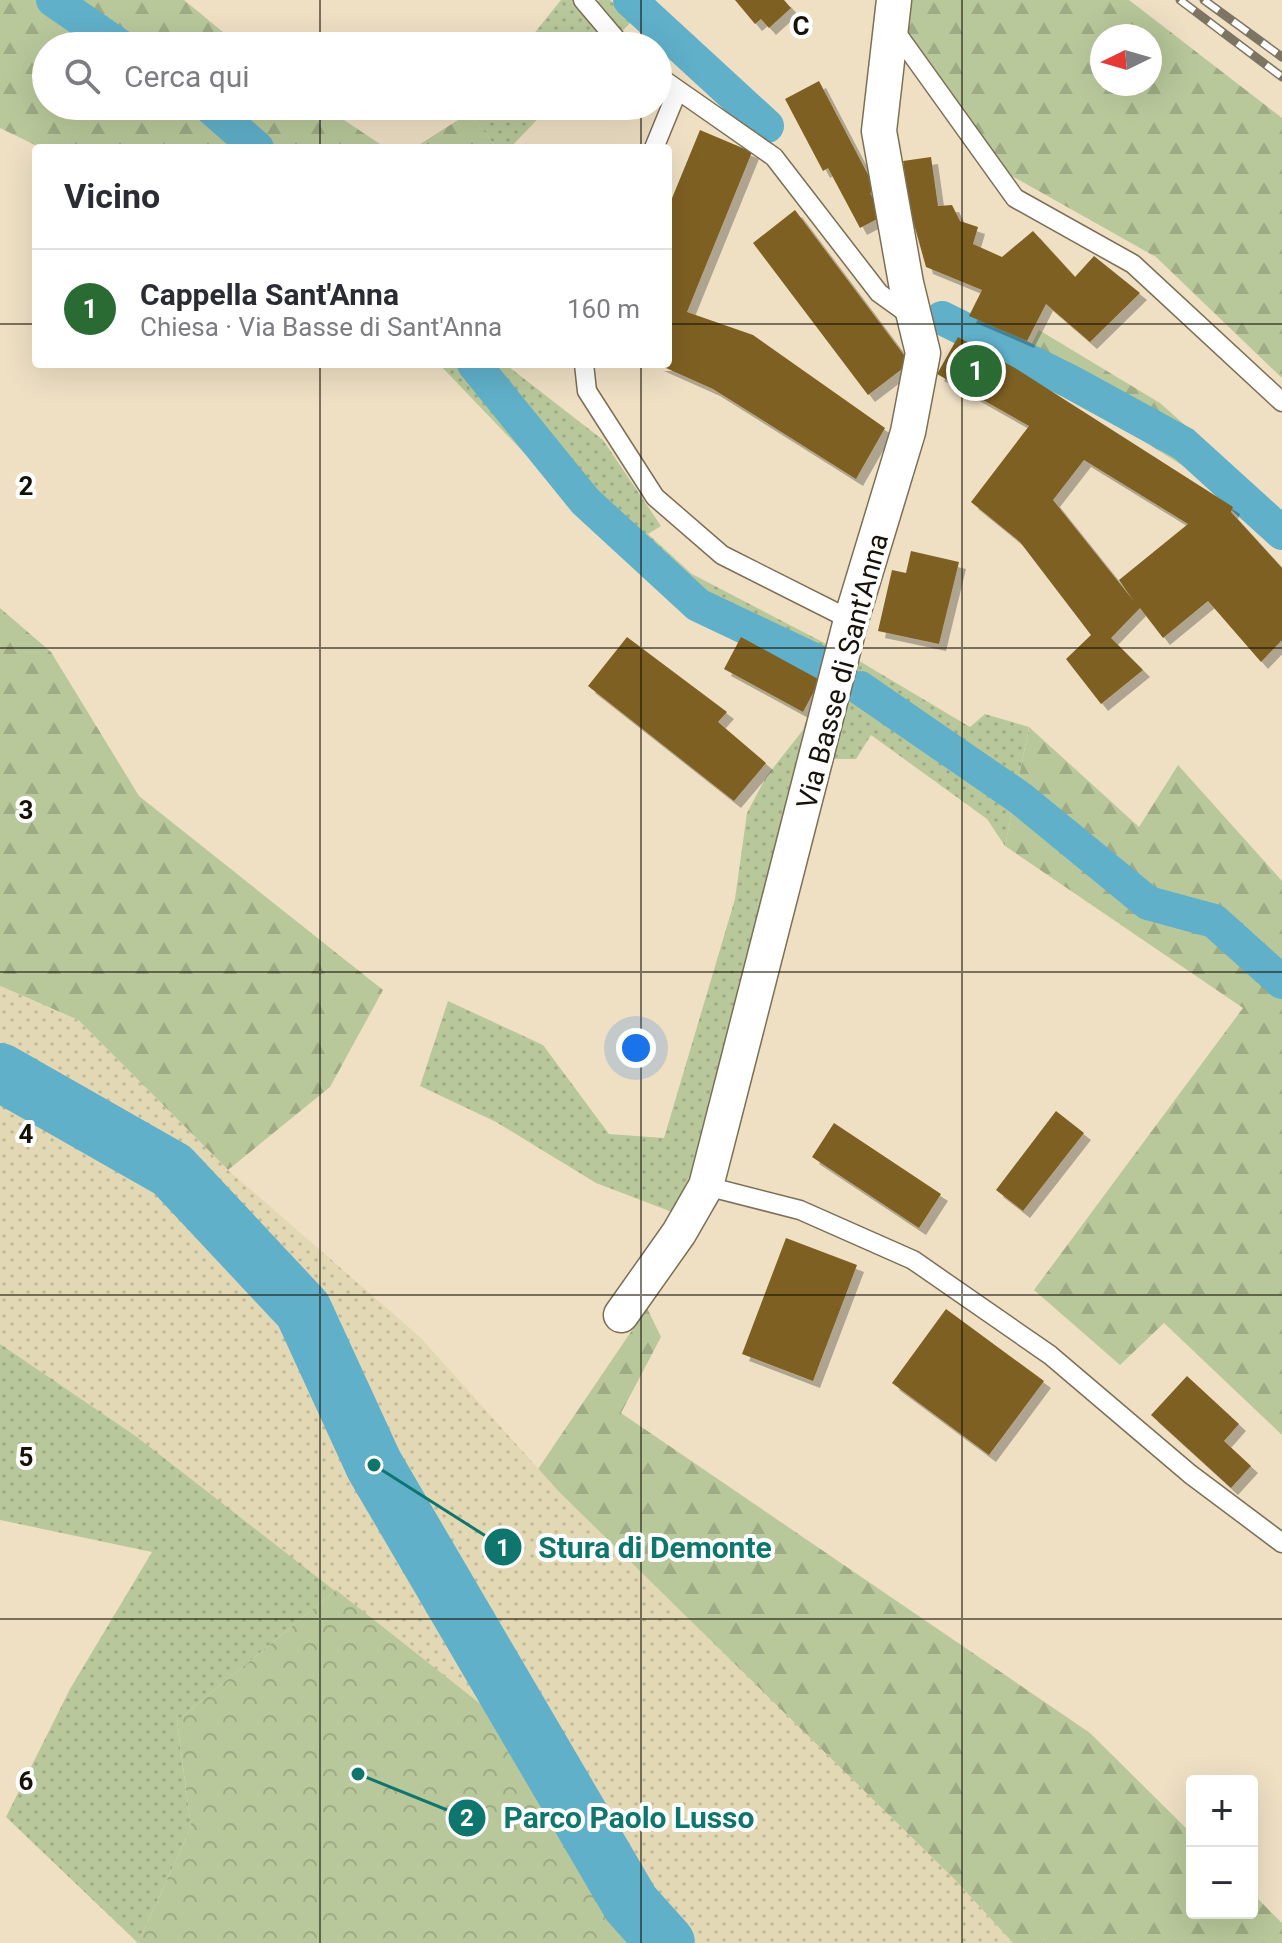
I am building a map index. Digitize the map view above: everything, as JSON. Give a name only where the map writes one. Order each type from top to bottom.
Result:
[{"type":"street","name":"Via Basse di Sant'Anna","points":[[621,1315],[679,1233],[706,1186],[851,620],[908,432],[923,353],[906,283],[879,131],[893,13]]},
{"type":"lane","points":[[583,0],[610,32]]},
{"type":"lane","points":[[893,13],[1015,198],[1133,264],[1282,402]]},
{"type":"lane","points":[[672,88],[774,157],[879,293],[917,320]]},
{"type":"lane","points":[[672,104],[677,92]]},
{"type":"lane","points":[[656,144],[666,120]]},
{"type":"lane","points":[[584,368],[587,391],[655,497],[722,555],[851,620]]},
{"type":"lane","points":[[706,1186],[800,1210],[913,1260],[1050,1355],[1190,1474],[1282,1543]]},
{"type":"green space","points":[[0,0],[184,0],[223,32],[32,32],[32,120],[344,120],[380,144],[33,144],[0,128]]},
{"type":"green space","points":[[561,0],[577,0],[590,16],[599,0],[610,0],[633,20],[621,32],[535,32]]},
{"type":"green space","points":[[902,0],[1129,0],[1160,24],[1090,24],[1090,96],[1162,96],[1162,25],[1282,118],[1282,378],[1156,257],[1003,171],[898,29]]},
{"type":"green space","points":[[458,120],[475,120],[494,144],[420,144]]},
{"type":"green space","points":[[475,120],[537,120],[514,144],[494,144]]},
{"type":"green space","points":[[1039,330],[1160,403],[1282,511],[1282,547],[1242,503],[1021,364]]},
{"type":"green space","points":[[443,368],[510,368],[603,440],[661,526],[648,534],[692,574],[861,662],[970,727],[985,714],[1029,727],[1005,846],[987,819],[871,735],[856,759],[807,759],[711,1133],[672,1212],[596,1183],[496,1122],[420,1086],[448,1001],[543,1045],[609,1134],[664,1138],[735,899],[747,813],[766,777],[803,730],[820,680],[685,612],[575,506]]},
{"type":"green space","points":[[0,608],[51,652],[139,796],[383,990],[330,1087],[228,1170],[78,1020],[0,986]]},
{"type":"green space","points":[[1029,727],[1139,827],[1178,765],[1282,881],[1282,1435],[1164,1323],[1120,1365],[1034,1290],[1243,1008],[1005,846]]},
{"type":"green space","points":[[647,1308],[661,1337],[621,1413],[1090,1733],[1186,1828],[1186,1919],[1258,1919],[1258,1899],[1282,1923],[1282,1943],[1013,1943],[954,1879],[538,1469]]},
{"type":"green space","points":[[0,1331],[336,1590],[177,1721],[191,1827],[138,1943],[6,1817],[70,1689],[152,1552],[0,1520]]},
{"type":"green space","points":[[336,1590],[492,1713],[647,1943],[138,1943],[191,1827],[177,1721]]},
{"type":"sand","points":[[0,986],[78,1020],[228,1170],[420,1337],[560,1493],[954,1879],[1013,1943],[647,1943],[492,1713],[137,1437],[0,1344]]},
{"type":"building","points":[[735,0],[784,0],[791,8],[769,28],[761,19],[755,24]]},
{"type":"building","points":[[819,81],[876,190],[870,193],[883,216],[860,228],[828,168],[823,171],[785,99]]},
{"type":"building","points":[[700,130],[752,152],[687,312],[753,335],[885,428],[856,479],[713,389],[666,368],[672,368],[672,198]]},
{"type":"building","points":[[931,157],[938,206],[952,205],[960,221],[978,227],[973,244],[1002,257],[1033,231],[1075,277],[1094,256],[1140,293],[1090,342],[1046,304],[1027,341],[969,316],[982,290],[926,267],[910,210],[903,161]]},
{"type":"building","points":[[795,210],[910,363],[868,395],[753,243]]},
{"type":"building","points":[[958,337],[1015,368],[1233,507],[1231,512],[1282,568],[1282,640],[1261,662],[1208,601],[1163,638],[1140,608],[1111,638],[1143,670],[1101,704],[1066,659],[1091,635],[1020,542],[971,502],[1029,426],[937,374]],"holes":[[[1084,460],[1188,524],[1119,580],[1133,600],[1053,500]]]},
{"type":"building","points":[[911,551],[959,562],[939,644],[878,631],[892,570],[906,573]]},
{"type":"building","points":[[627,637],[727,712],[718,722],[766,763],[734,801],[588,686]]},
{"type":"building","points":[[741,637],[820,680],[803,712],[724,669]]},
{"type":"building","points":[[1056,1111],[1084,1133],[1023,1211],[996,1190]]},
{"type":"building","points":[[834,1123],[941,1194],[919,1228],[812,1157]]},
{"type":"building","points":[[786,1238],[857,1265],[813,1381],[742,1354]]},
{"type":"building","points":[[946,1309],[1044,1381],[989,1455],[892,1383]]},
{"type":"building","points":[[1187,1376],[1239,1424],[1224,1441],[1251,1466],[1231,1488],[1151,1415]]},
{"type":"waterway","points":[[53,0],[100,32]]},
{"type":"waterway","points":[[630,0],[665,32]]},
{"type":"waterway","points":[[672,39],[767,126]]},
{"type":"waterway","points":[[225,120],[252,144]]},
{"type":"waterway","points":[[942,318],[1071,382],[1184,444],[1282,533]]},
{"type":"waterway","points":[[477,368],[585,501],[698,605],[825,665]]},
{"type":"waterway","points":[[860,688],[1020,798],[1148,903],[1214,921],[1282,982]]},
{"type":"waterway","points":[[0,1072],[172,1170],[303,1310],[374,1465],[631,1904],[666,1943]]},
{"type":"railway","points":[[1180,0],[1282,77]]},
{"type":"railway","points":[[1204,0],[1282,57]]},
{"type":"place","name":"Cappella Sant'Anna","points":[[976,371]]},
{"type":"place","name":"Stura di Demonte","points":[[374,1465]]},
{"type":"place","name":"Parco Paolo Lusso","points":[[358,1774]]}]
